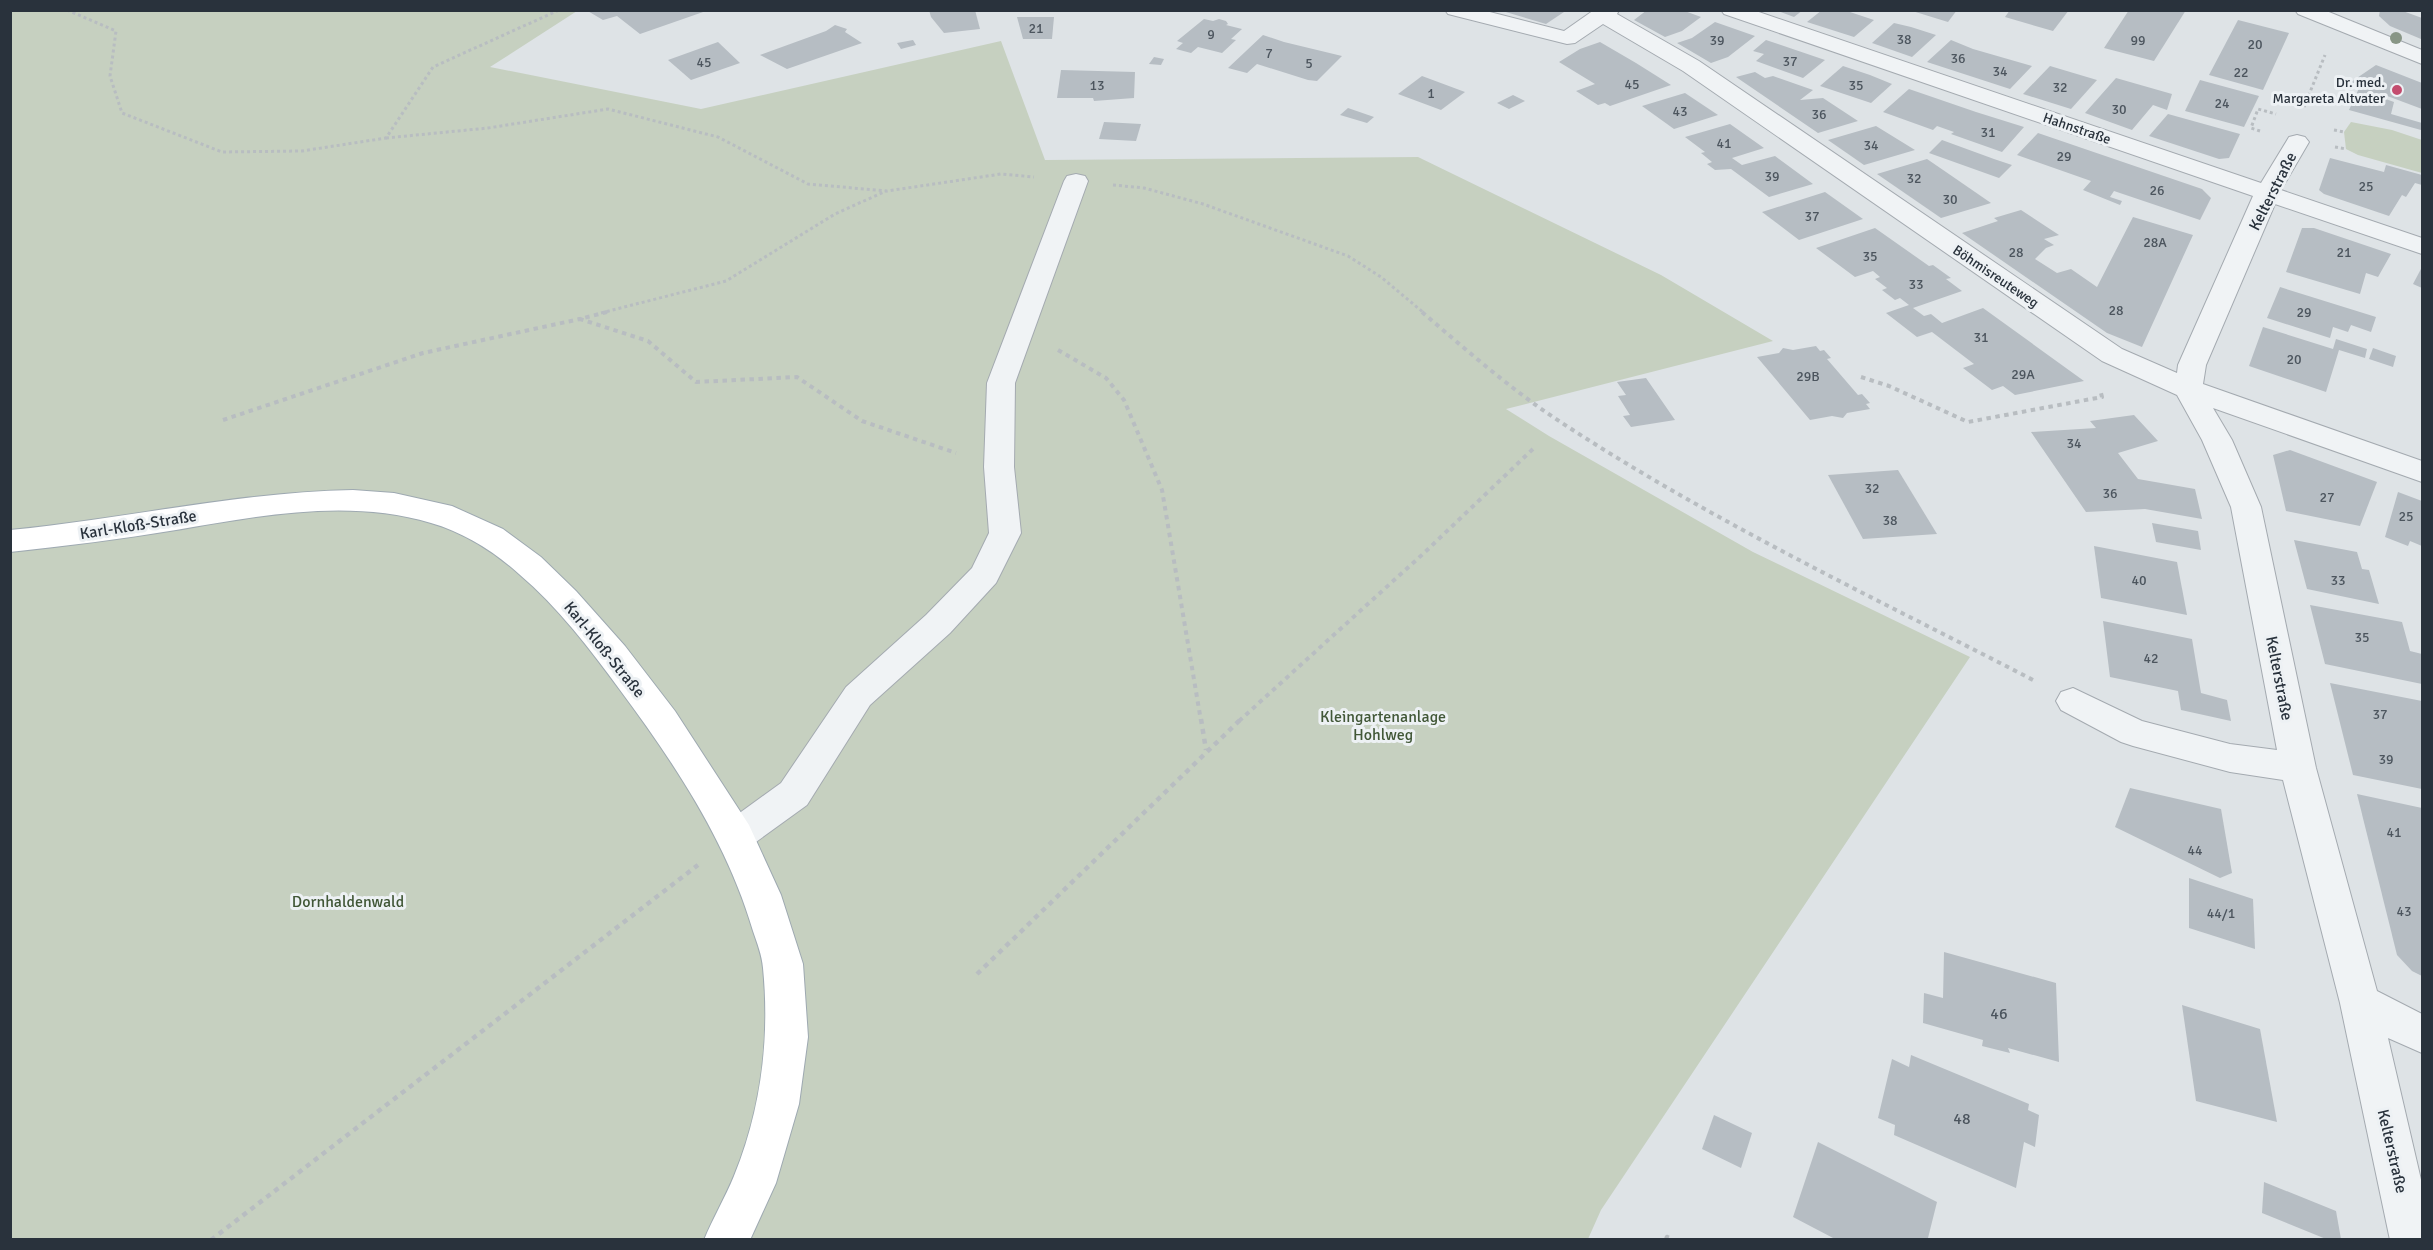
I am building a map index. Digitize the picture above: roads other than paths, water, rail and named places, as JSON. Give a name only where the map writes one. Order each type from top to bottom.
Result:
[{"type":"main road","name":"Karl-Kloß-Straße","points":[[10,541],[81,534],[304,501],[353,500],[394,504],[441,514],[492,537],[530,565],[565,599],[613,655],[663,721],[736,836],[762,895],[783,964],[787,1037],[777,1104],[754,1183],[726,1239]]},
{"type":"street","points":[[1455,10],[1567,38],[1606,13]]},
{"type":"street","name":"Hahnstraße","points":[[1731,10],[2422,246]]},
{"type":"street","points":[[2305,10],[2341,17],[2422,58]]},
{"type":"street","name":"Böhmisreuteweg","points":[[1606,13],[1691,66],[2112,355],[2188,389],[2422,472]]},
{"type":"street","name":"Kelterstraße","points":[[2297,142],[2267,193],[2192,364],[2188,389],[2217,440],[2246,507],[2298,768],[2360,1004],[2413,1239]]},
{"type":"street","points":[[736,836],[794,794],[858,696],[938,624],[986,575],[1005,533],[999,467],[1001,383],[1076,181]]},
{"type":"street","points":[[2073,701],[2133,732],[2230,758],[2298,768]]},
{"type":"street","points":[[2360,1004],[2422,1034]]},
{"type":"place","name":"Dr. med. Margareta Altvater","points":[[2397,90]]},
{"type":"park label","name":"Kleingartenanlage Hohlweg","points":[[1383,725]]},
{"type":"park label","name":"Dornhaldenwald","points":[[348,901]]}]
